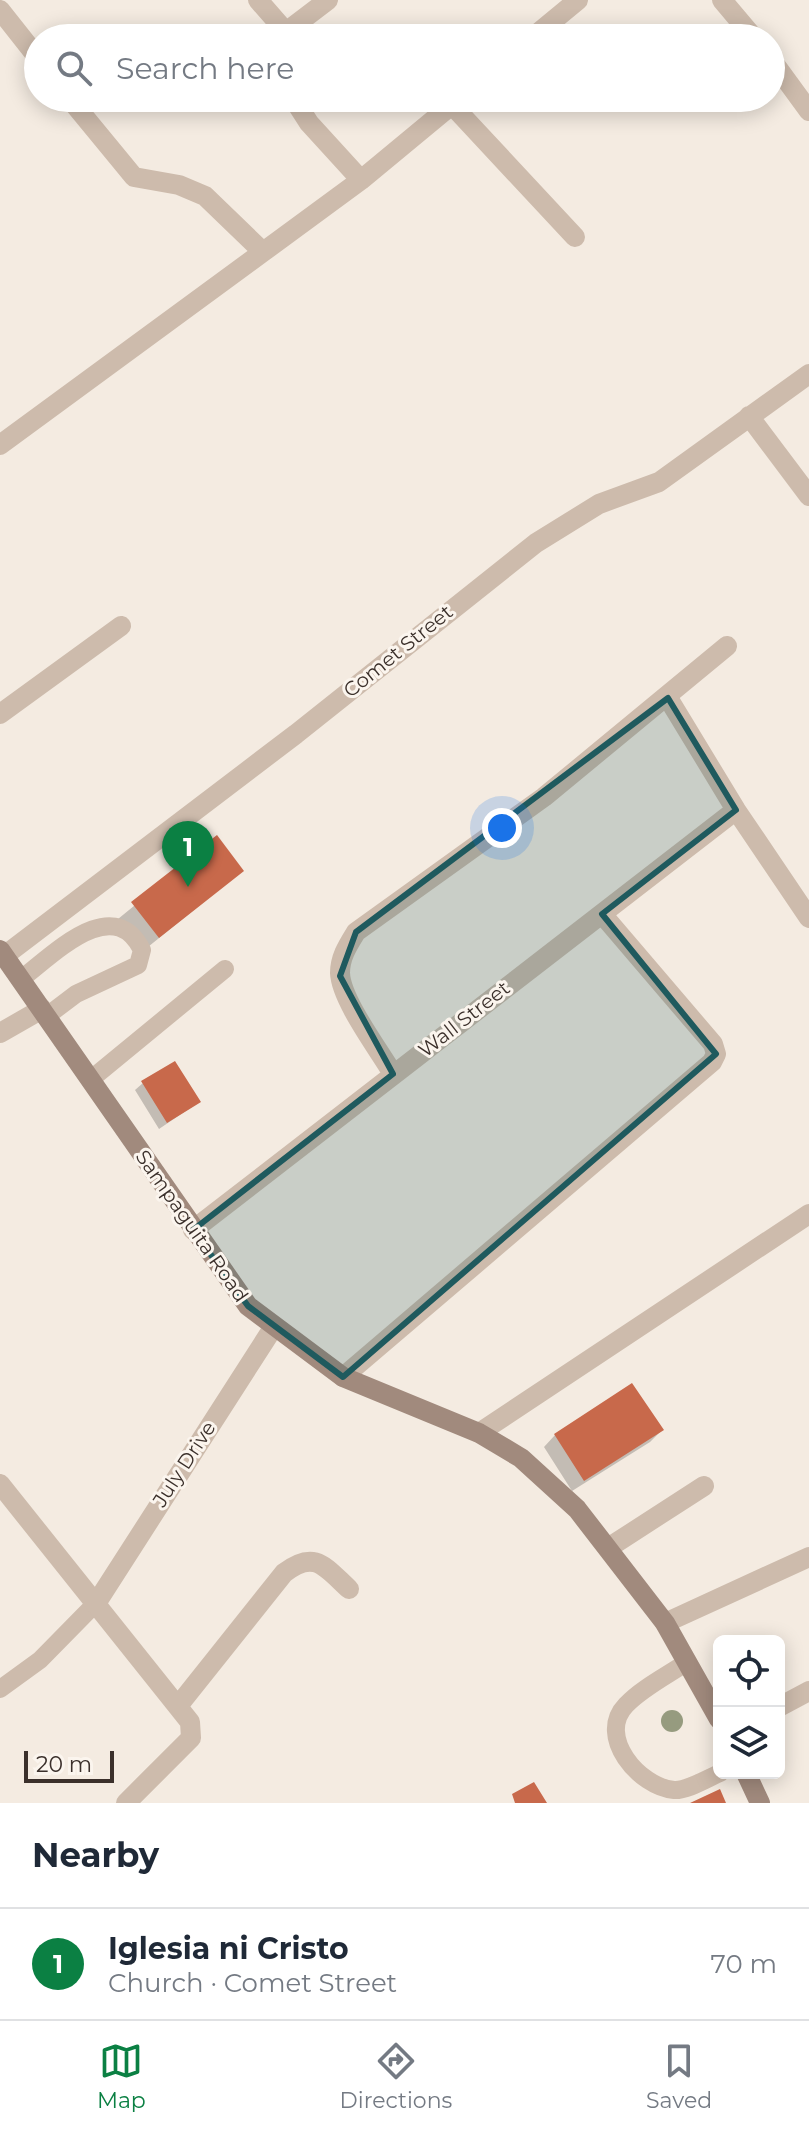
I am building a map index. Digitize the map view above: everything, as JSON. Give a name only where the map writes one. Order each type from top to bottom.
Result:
[{"type":"street","points":[[258,0],[277,24]]},
{"type":"street","points":[[299,24],[328,0]]},
{"type":"street","points":[[549,24],[578,0]]},
{"type":"street","points":[[722,0],[742,24]]},
{"type":"street","points":[[0,10],[24,40]]},
{"type":"street","points":[[785,78],[809,111]]},
{"type":"street","points":[[81,112],[134,177],[179,185],[205,196],[263,252]]},
{"type":"street","points":[[302,112],[361,180]]},
{"type":"street","points":[[0,445],[361,180],[443,112]]},
{"type":"street","points":[[466,112],[575,237]]},
{"type":"street","name":"Comet Street","points":[[2,953],[283,744],[536,543],[599,504],[659,482],[809,374]]},
{"type":"street","points":[[749,416],[809,496]]},
{"type":"street","points":[[0,714],[121,626]]},
{"type":"street","points":[[393,1074],[352,1005],[340,976],[343,954],[356,932],[544,797],[668,698],[727,646]]},
{"type":"street","points":[[668,698],[736,810],[809,918]]},
{"type":"street","name":"Wall Street","points":[[193,1230],[736,810]]},
{"type":"street","points":[[343,1377],[712,1062],[716,1054],[713,1044],[602,914]]},
{"type":"street","name":"Sampaguita Road","points":[[2,953],[248,1306],[273,1328],[343,1377],[479,1433],[521,1458],[577,1509],[608,1548],[665,1623],[713,1708]]},
{"type":"street","points":[[0,1033],[45,1013]]},
{"type":"street","points":[[479,1433],[809,1214]]},
{"type":"street","name":"July Drive","points":[[97,1602],[273,1328]]},
{"type":"street","points":[[0,1484],[190,1722],[191,1738],[126,1803]]},
{"type":"street","points":[[608,1548],[704,1486]]},
{"type":"street","points":[[665,1623],[809,1557]]},
{"type":"street","points":[[178,1706],[284,1573],[297,1562],[320,1563],[349,1589]]},
{"type":"street","points":[[785,1704],[809,1691]]},
{"type":"street","points":[[749,1779],[760,1803]]},
{"type":"lane","points":[[21,979],[82,934],[101,925],[115,924],[137,941],[142,950],[138,965],[76,994],[45,1013]]},
{"type":"lane","points":[[90,1080],[225,969]]},
{"type":"lane","points":[[0,1689],[40,1660],[97,1602]]},
{"type":"lane","points":[[687,1662],[625,1705],[615,1725],[618,1747],[645,1781],[676,1791],[713,1776]]},
{"type":"highlighted area","points":[[668,698],[736,810],[602,914],[716,1054],[343,1377],[248,1306],[193,1230],[393,1074],[340,976],[356,932]]},
{"type":"building","points":[[217,835],[244,871],[159,938],[131,902]]},
{"type":"building","points":[[175,1061],[201,1102],[167,1123],[141,1081]]},
{"type":"building","points":[[632,1383],[664,1430],[584,1481],[554,1434]]},
{"type":"building","points":[[534,1782],[547,1803],[515,1803],[512,1794]]},
{"type":"building","points":[[720,1789],[726,1803],[690,1803]]},
{"type":"place","name":"Iglesia ni Cristo","points":[[188,887]]}]
